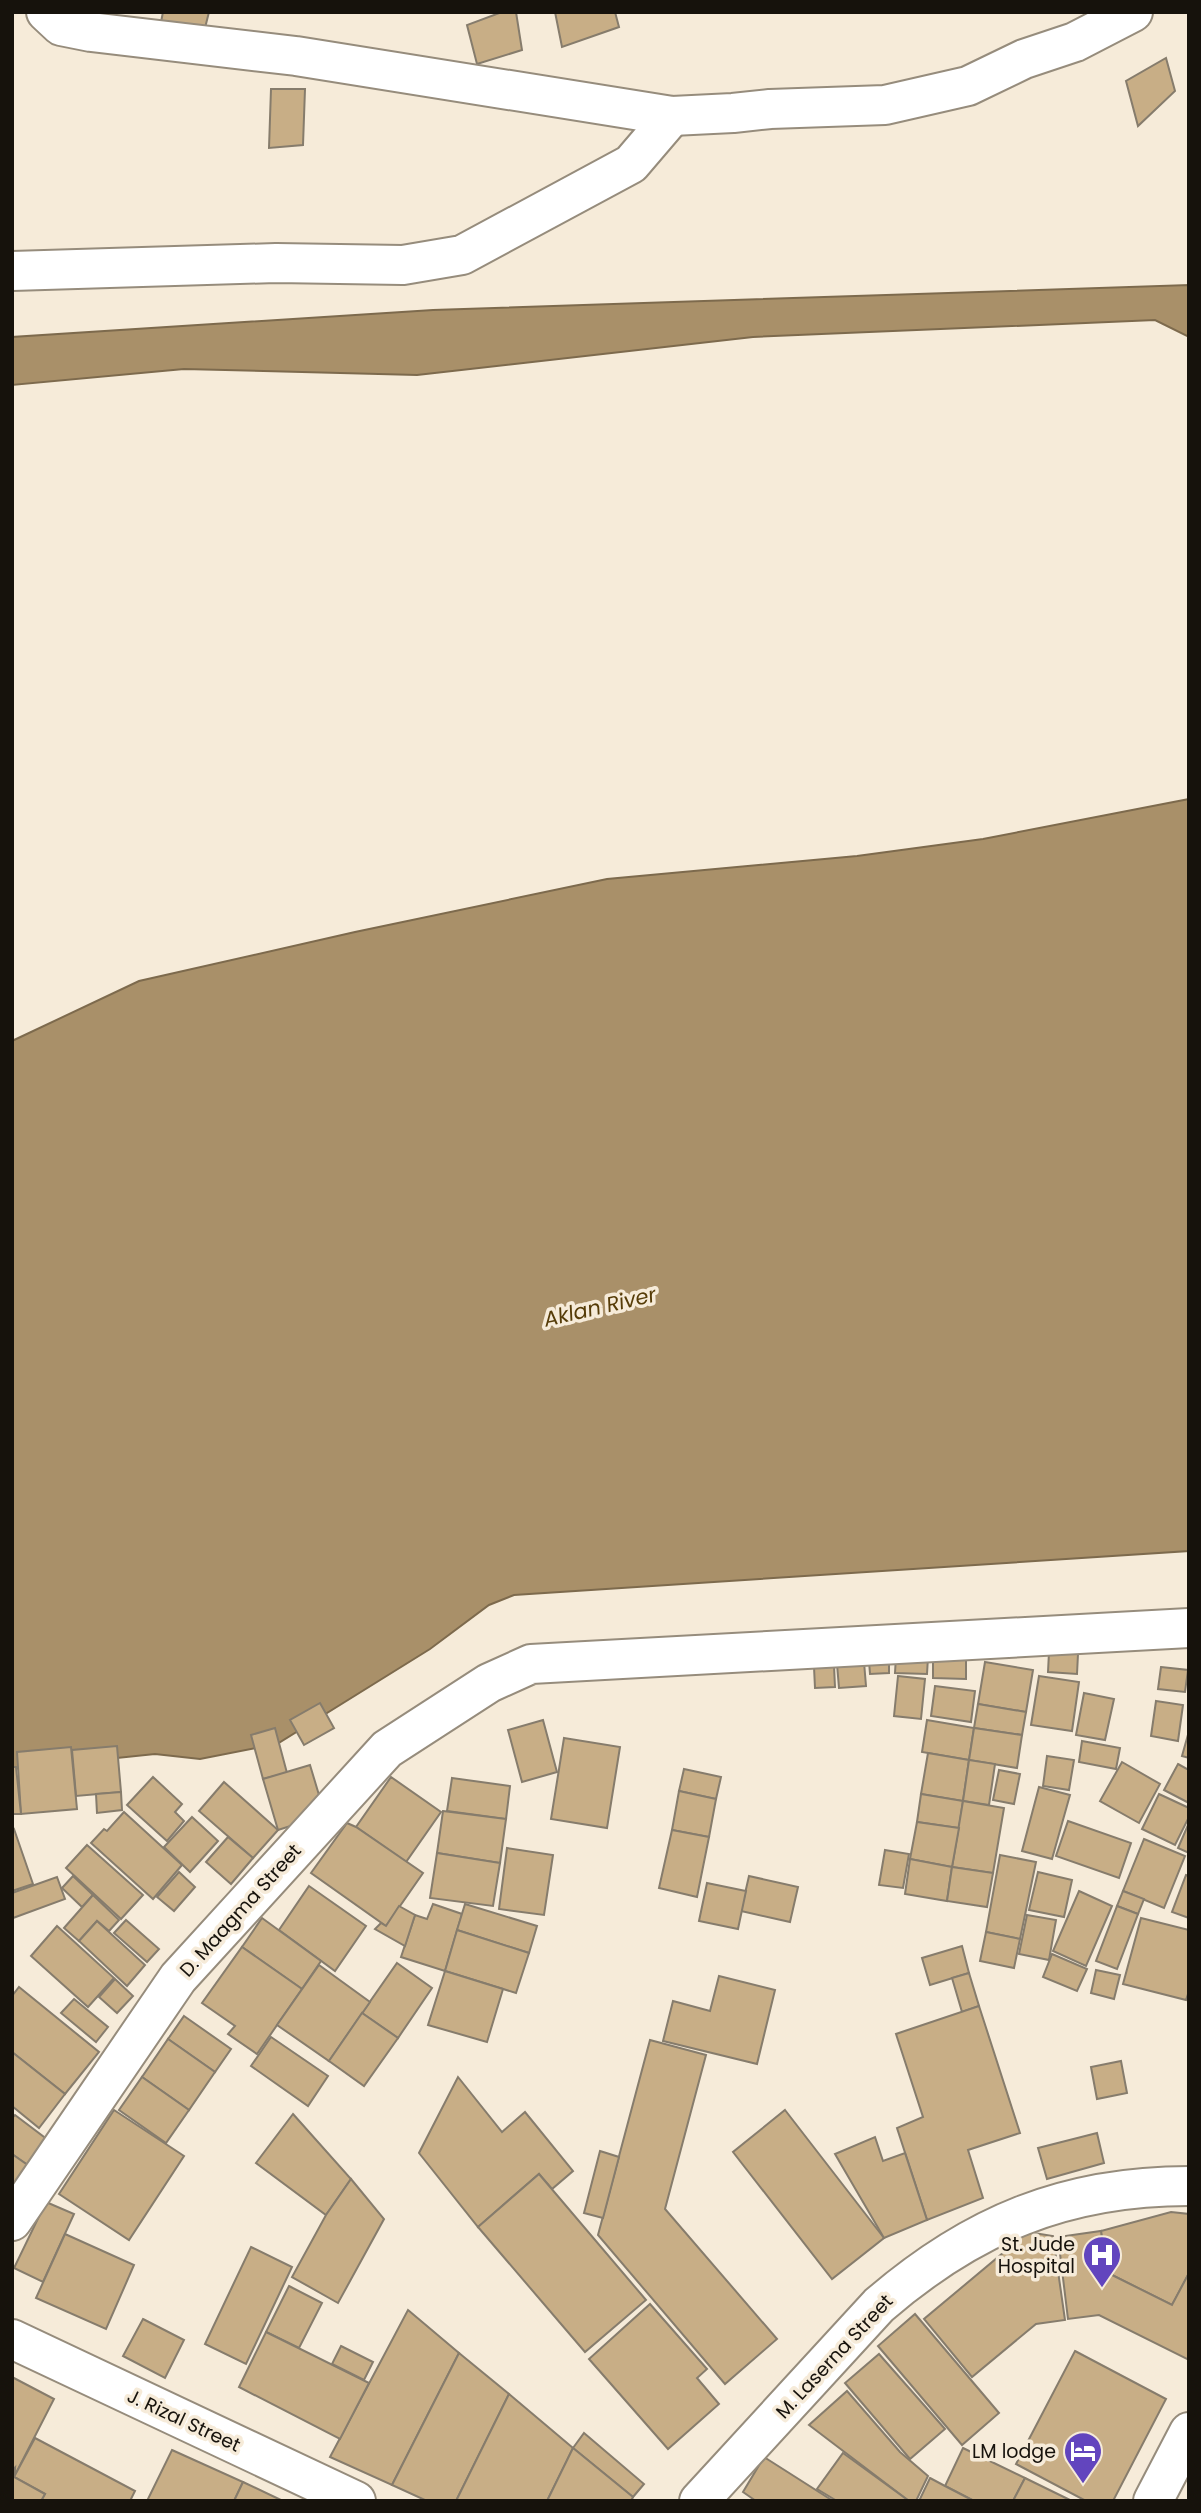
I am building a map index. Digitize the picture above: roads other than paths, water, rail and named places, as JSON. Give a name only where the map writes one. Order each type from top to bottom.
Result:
[{"type":"street","points":[[46,12],[61,26],[92,32],[296,56],[672,116],[770,108],[885,105],[968,86],[1024,59],[1075,41],[1133,12]]},
{"type":"street","points":[[12,271],[276,263],[403,265],[462,255],[631,164],[672,116]]},
{"type":"street","name":"D. Maagma Street","points":[[12,2221],[178,1978],[387,1749],[489,1683],[531,1664],[1189,1628]]},
{"type":"street","name":"M. Laserna Street","points":[[699,2501],[879,2305],[954,2248],[1018,2217],[1082,2196],[1139,2188],[1189,2186]]},
{"type":"street","name":"J. Rizal Street","points":[[12,2339],[356,2501]]},
{"type":"street","points":[[1153,2501],[1189,2432]]},
{"type":"water","points":[[1189,285],[1189,337],[1155,320],[753,337],[417,375],[184,369],[12,385],[12,337],[433,310]]},
{"type":"water","name":"Aklan River","points":[[1189,799],[1189,1551],[514,1595],[489,1605],[430,1649],[277,1744],[200,1759],[155,1754],[12,1769],[12,1041],[139,981],[607,879],[857,856],[983,839]]},
{"type":"place","name":"St. Jude Hospital","points":[[1102,2289]]},
{"type":"place","name":"LM lodge","points":[[1083,2485]]}]
